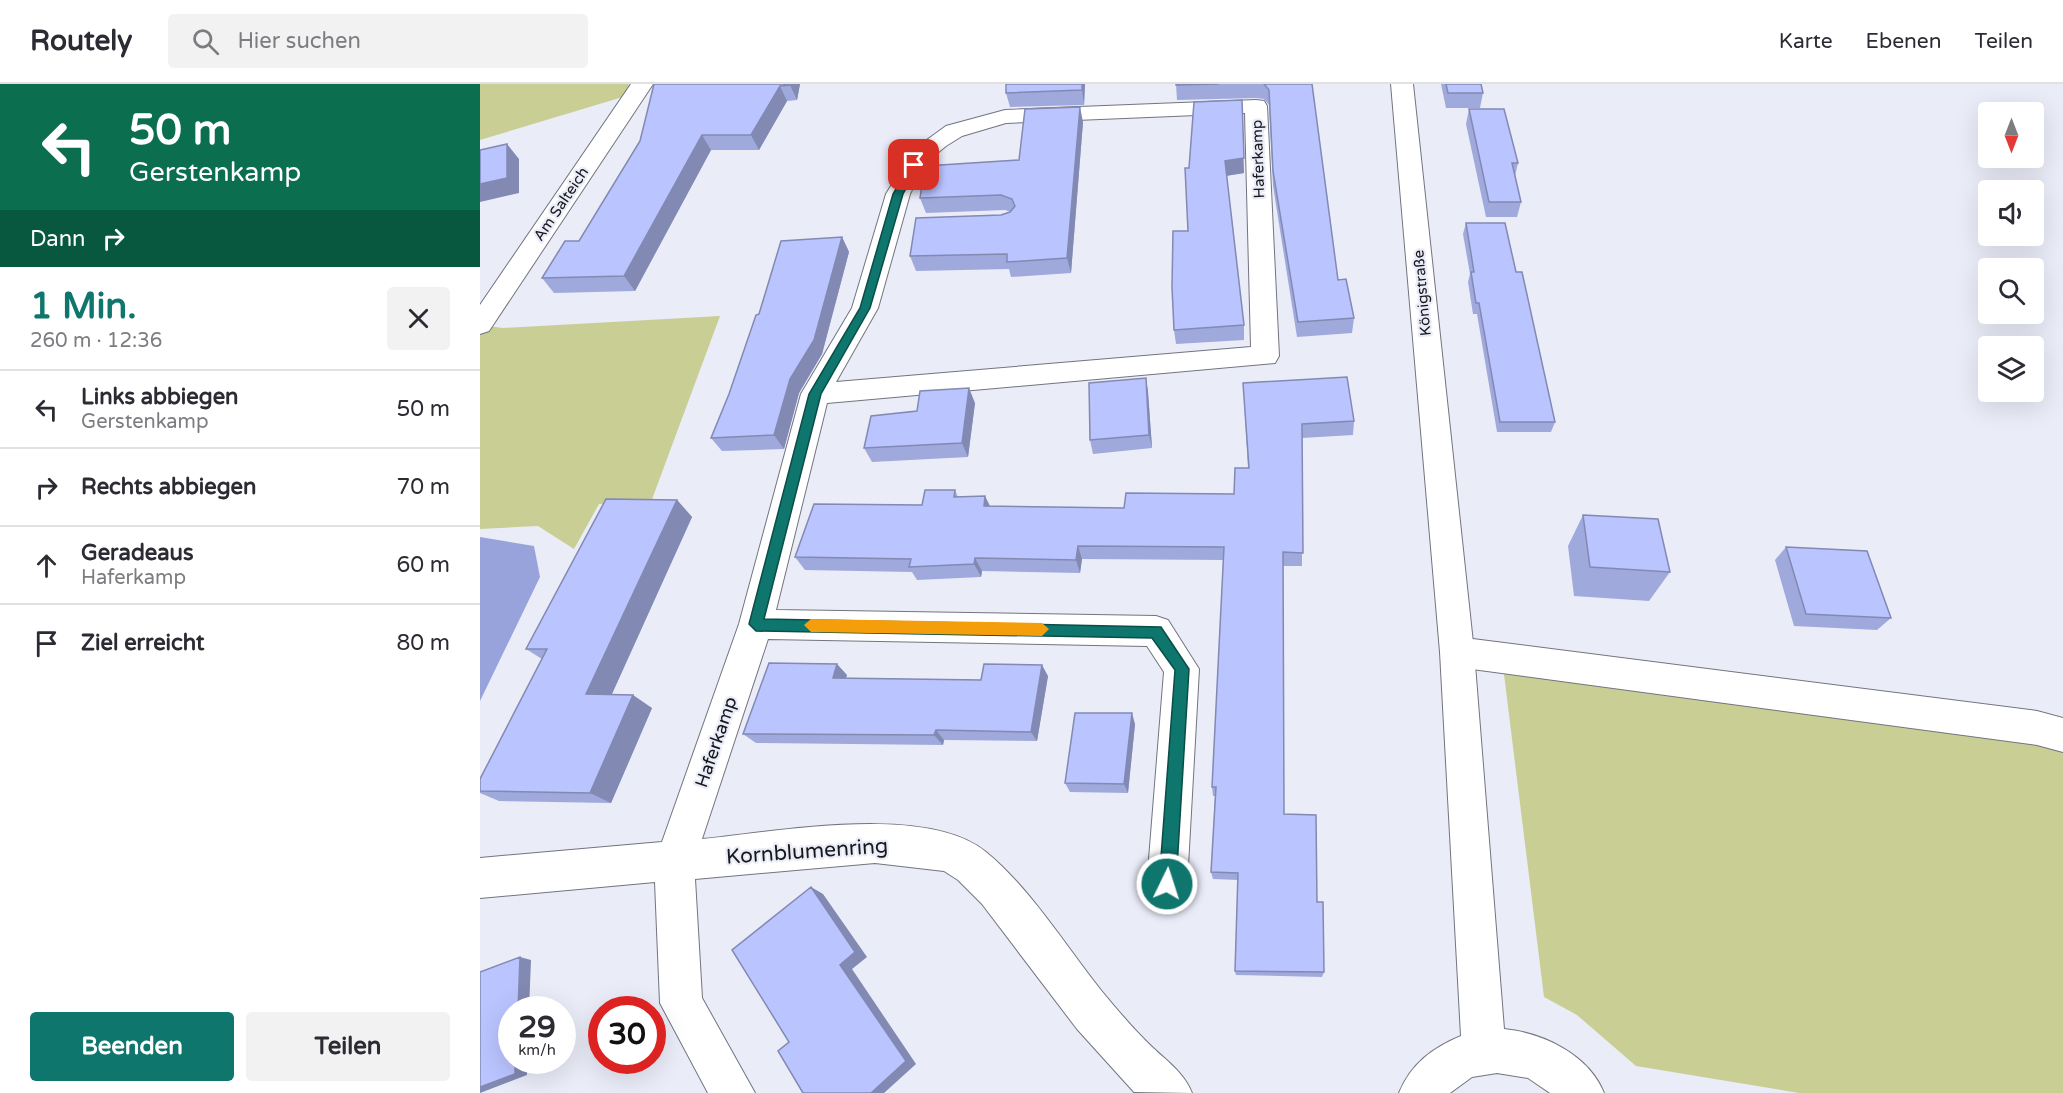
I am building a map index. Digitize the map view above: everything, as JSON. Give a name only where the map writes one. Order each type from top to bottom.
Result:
[{"type":"street","name":"Am Salteich","points":[[480,324],[642,84]]},
{"type":"street","name":"Königstraße","points":[[1402,84],[1457,652],[1484,1051]]},
{"type":"street","name":"Haferkamp","points":[[733,1093],[681,1003],[675,860],[756,624],[815,394],[865,308],[901,224],[898,194],[907,175],[921,155],[954,131],[977,124],[1037,114],[1255,95],[1265,356],[815,394]]},
{"type":"street","points":[[756,624],[1156,632],[1182,669],[1167,884]]},
{"type":"street","points":[[1457,652],[2037,728],[2063,735]]},
{"type":"street","name":"Kornblumenring","points":[[480,878],[875,843],[928,847],[964,860],[1003,899],[1126,1052],[1150,1077],[1170,1093]]},
{"type":"street","points":[[1421,1093],[1432,1077],[1456,1059],[1484,1051],[1518,1053],[1552,1066],[1582,1093]]},
{"type":"green space","points":[[480,84],[628,84],[636,93],[480,140]]},
{"type":"green space","points":[[720,316],[651,502],[599,504],[574,549],[538,526],[480,529],[480,325],[503,328]]},
{"type":"green space","points":[[1502,658],[2063,735],[2063,1093],[1799,1093],[1636,1066],[1577,1015],[1544,997]]},
{"type":"water","points":[[480,537],[534,546],[540,577],[480,701]]},
{"type":"building","points":[[654,84],[790,85],[780,86],[751,135],[702,135],[624,276],[542,278],[565,241],[579,241],[640,141]]},
{"type":"building","points":[[1006,84],[1082,84],[1082,90],[1006,93]]},
{"type":"building","points":[[1264,84],[1312,84],[1338,280],[1346,279],[1354,318],[1298,322],[1273,171],[1269,90]]},
{"type":"building","points":[[1446,84],[1481,84],[1483,93],[1448,93]]},
{"type":"building","points":[[1242,100],[1244,158],[1225,161],[1244,325],[1174,330],[1173,231],[1188,231],[1185,168],[1189,168],[1194,102]]},
{"type":"building","points":[[1080,107],[1067,258],[1007,262],[1007,254],[910,256],[916,218],[1001,215],[1010,212],[1015,206],[1012,199],[1001,195],[920,198],[925,166],[1019,160],[1025,109]]},
{"type":"building","points":[[1469,109],[1504,109],[1518,163],[1512,163],[1521,202],[1489,202]]},
{"type":"building","points":[[507,144],[507,178],[480,184],[480,150]]},
{"type":"building","points":[[1466,223],[1505,223],[1516,272],[1522,272],[1555,422],[1500,422],[1479,303],[1476,303],[1471,272],[1474,272]]},
{"type":"building","points":[[842,237],[814,340],[790,379],[774,435],[711,438],[756,315],[759,314],[781,241]]},
{"type":"building","points":[[1347,377],[1354,421],[1302,424],[1303,553],[1283,552],[1284,814],[1316,815],[1317,902],[1323,902],[1324,972],[1235,971],[1238,873],[1211,872],[1216,787],[1212,787],[1224,547],[1078,546],[1076,560],[975,558],[974,564],[909,567],[911,559],[795,557],[814,504],[922,505],[925,490],[955,490],[954,497],[985,496],[984,506],[1124,508],[1126,493],[1234,494],[1235,468],[1249,468],[1243,383]]},
{"type":"building","points":[[1146,378],[1149,435],[1090,440],[1089,383]]},
{"type":"building","points":[[969,388],[962,443],[864,448],[871,416],[917,411],[920,391]]},
{"type":"building","points":[[606,499],[677,500],[586,694],[633,695],[590,793],[480,791],[480,779],[547,649],[526,649]]},
{"type":"building","points":[[1583,515],[1658,519],[1670,572],[1590,567]]},
{"type":"building","points":[[1786,547],[1867,551],[1891,618],[1806,614]]},
{"type":"building","points":[[769,663],[837,664],[833,678],[981,680],[984,664],[1042,665],[1031,732],[936,730],[934,735],[743,734]]},
{"type":"building","points":[[1075,713],[1132,713],[1124,784],[1065,783]]},
{"type":"building","points":[[811,887],[855,952],[840,965],[906,1061],[871,1093],[803,1093],[778,1051],[789,1042],[732,950]]},
{"type":"building","points":[[520,957],[519,996],[498,996],[498,1074],[515,1074],[480,1087],[480,972]]},
{"type":"slow traffic","points":[[811,625],[1042,629]]},
{"type":"route","points":[[914,165],[898,194],[865,308],[815,394],[756,624],[1156,632],[1182,669],[1167,884]]}]
